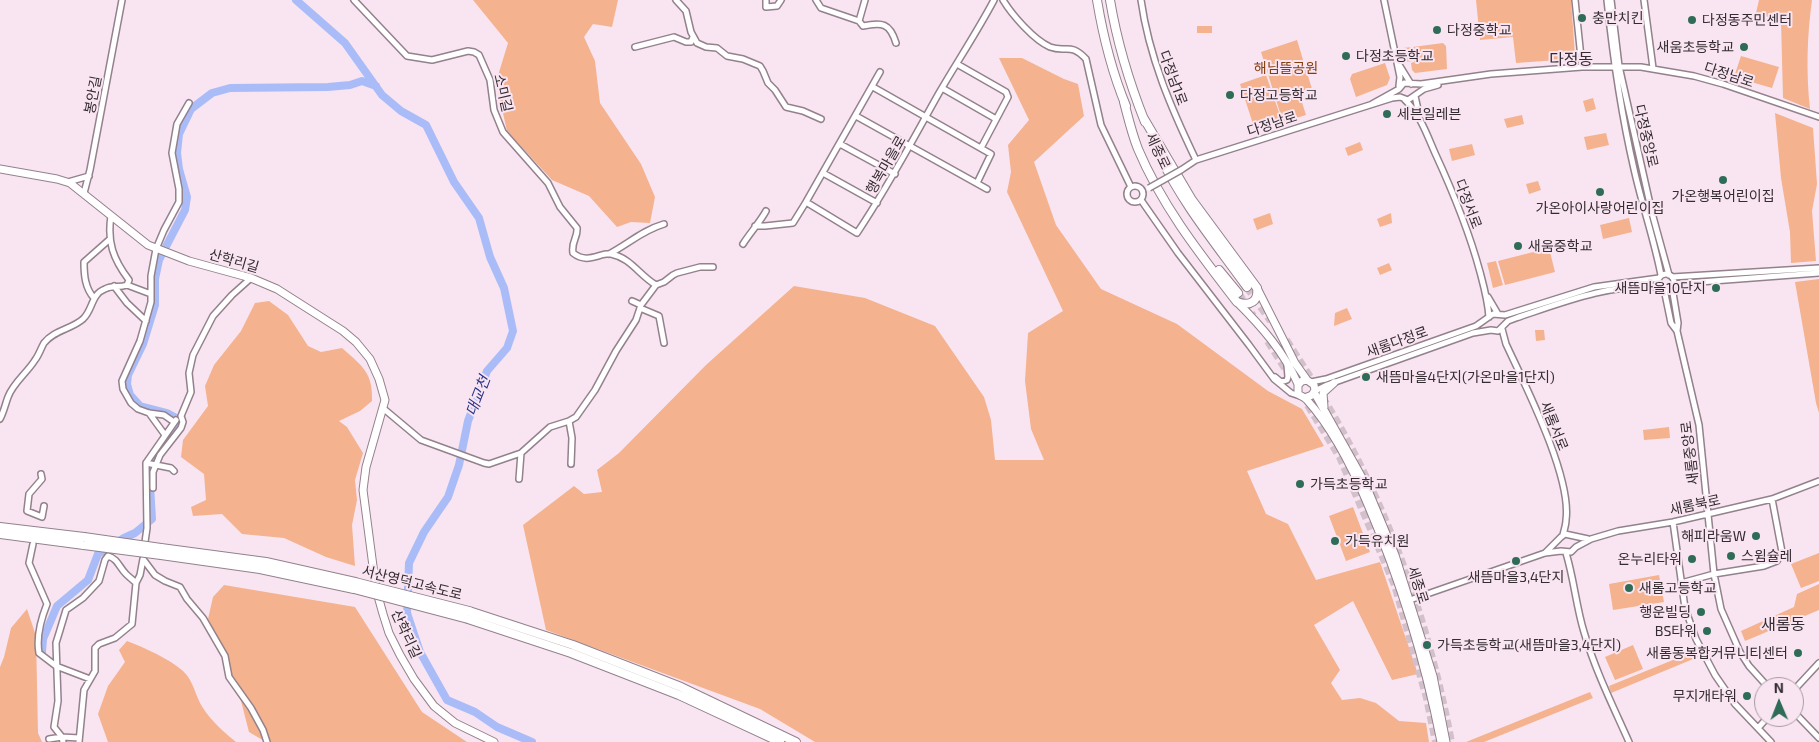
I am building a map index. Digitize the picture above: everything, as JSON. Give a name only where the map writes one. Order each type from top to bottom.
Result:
[{"type":"highway","name":"세종로","points":[[1097,0],[1102,31],[1124,102],[1140,143],[1160,185],[1199,245],[1238,293]]},
{"type":"highway","name":"세종로","points":[[1110,0],[1114,28],[1124,62],[1143,118],[1171,180],[1246,287]]},
{"type":"highway","points":[[1124,102],[1138,148],[1160,192],[1179,224],[1238,302],[1245,305],[1256,300],[1258,295],[1257,288],[1192,200],[1143,118]]},
{"type":"highway","name":"서산영덕고속도로","points":[[0,527],[161,552],[266,562],[468,615],[573,645],[681,687],[796,742]]},
{"type":"highway","name":"서산영덕고속도로","points":[[0,534],[84,541]]},
{"type":"highway","name":"서산영덕고속도로","points":[[468,615],[679,695],[780,742]]},
{"type":"main road","name":"산학리길","points":[[0,169],[68,182],[148,245],[160,251],[251,278],[290,296],[356,342],[375,367],[385,400],[366,467],[363,490],[376,589],[383,614],[400,655],[414,679],[434,706],[455,723],[494,742]]},
{"type":"main road","points":[[1238,302],[1262,327],[1285,359],[1298,386],[1297,391],[1303,397],[1309,397],[1314,392],[1314,385],[1295,363],[1257,288]]},
{"type":"main road","points":[[1298,386],[1302,381],[1309,381]]},
{"type":"main road","points":[[1324,410],[1322,402],[1323,393],[1334,383]]},
{"type":"main road","name":"세종로","points":[[1314,392],[1369,492],[1395,555],[1420,649],[1441,742]]},
{"type":"main road","name":"세종로","points":[[1303,397],[1318,414],[1341,449],[1360,486],[1407,601],[1433,676],[1446,742]]},
{"type":"street","name":"봉안길","points":[[84,193],[89,176],[122,0]]},
{"type":"street","name":"소미길","points":[[354,0],[407,56],[432,60],[468,51],[479,55],[490,80],[494,110],[502,132],[548,183],[560,207],[577,228],[573,242],[574,253],[580,257],[587,258],[609,254],[629,243],[646,230],[664,224]]},
{"type":"street","points":[[670,0],[676,1],[686,11],[693,37],[697,43],[717,48],[727,56],[743,59],[760,66],[768,83],[786,107],[803,111],[821,119]]},
{"type":"street","points":[[766,0],[766,7],[777,6],[781,0]]},
{"type":"street","points":[[816,0],[821,8],[859,21],[863,26],[880,24],[888,26],[896,43]]},
{"type":"street","points":[[859,21],[865,0]]},
{"type":"street","name":"행복마을로","points":[[806,202],[857,233],[877,203],[994,0]]},
{"type":"street","points":[[1003,0],[1010,11],[1039,40],[1052,48],[1071,48],[1079,52],[1086,59],[1100,125],[1131,187]]},
{"type":"street","name":"다정남1로","points":[[1141,0],[1153,57],[1171,106],[1196,160]]},
{"type":"street","points":[[1384,0],[1400,77],[1399,88],[1402,99],[1412,107],[1424,128]]},
{"type":"street","points":[[1575,0],[1582,67]]},
{"type":"street","name":"다정중앙로","points":[[1606,0],[1634,171],[1660,277],[1658,281],[1662,288]]},
{"type":"street","name":"다정중앙로","points":[[1611,0],[1616,66],[1672,286]]},
{"type":"street","points":[[1644,0],[1653,68]]},
{"type":"street","points":[[635,47],[674,37],[691,42],[693,37]]},
{"type":"street","points":[[1396,61],[1411,84],[1424,128]]},
{"type":"street","points":[[957,64],[1006,92],[1008,97],[981,148]]},
{"type":"street","name":"다정남로","points":[[1451,81],[1491,74],[1582,67],[1653,68],[1723,84],[1819,118]]},
{"type":"street","points":[[755,226],[793,223],[880,72]]},
{"type":"street","points":[[1372,104],[1404,83],[1451,81]]},
{"type":"street","points":[[1372,104],[1392,98],[1412,99],[1424,89],[1451,81]]},
{"type":"street","points":[[873,87],[991,154],[977,183]]},
{"type":"street","points":[[942,88],[996,119]]},
{"type":"street","points":[[174,422],[164,415],[149,414],[138,409],[131,403],[123,389],[122,381],[140,341],[146,320],[151,302],[151,276],[160,251],[164,230],[179,202],[179,189],[172,153],[177,124],[189,103]]},
{"type":"street","name":"다정남로","points":[[1142,191],[1196,160],[1372,104]]},
{"type":"street","points":[[856,116],[987,189]]},
{"type":"street","name":"다정서로","points":[[1424,128],[1459,210],[1475,254],[1484,290]]},
{"type":"street","points":[[840,144],[894,174]]},
{"type":"street","points":[[823,173],[877,203]]},
{"type":"street","points":[[68,182],[89,176]]},
{"type":"street","points":[[1138,186],[1142,191],[1141,200],[1134,202],[1129,200],[1127,192],[1131,187],[1138,186]]},
{"type":"street","points":[[1141,200],[1178,253],[1272,376],[1279,384],[1303,397]]},
{"type":"street","points":[[743,244],[766,211]]},
{"type":"street","points":[[111,216],[108,233],[120,268],[129,280],[127,286]]},
{"type":"street","points":[[94,298],[90,293],[85,278],[84,262],[110,239]]},
{"type":"street","points":[[609,254],[626,259],[656,285]]},
{"type":"street","points":[[384,409],[426,442],[484,463],[489,464],[520,453],[550,427],[576,417],[589,400],[616,351],[636,320],[641,306],[656,285],[677,273],[700,267],[713,267]]},
{"type":"street","points":[[1488,318],[1493,314],[1499,315],[1594,288],[1660,277],[1819,268]]},
{"type":"street","points":[[1493,331],[1503,327],[1508,322],[1524,316],[1597,293],[1648,286],[1662,288],[1819,273]]},
{"type":"street","points":[[153,488],[156,465],[160,455],[181,428],[183,422],[182,416],[191,392],[189,373],[192,356],[214,316],[232,295],[251,278]]},
{"type":"street","points":[[0,419],[8,396],[35,360],[44,343],[56,333],[72,327],[84,318],[94,298],[102,290],[114,286],[121,288],[127,286],[150,294]]},
{"type":"street","points":[[114,286],[127,303],[146,320]]},
{"type":"street","name":"새롬중앙로","points":[[1672,286],[1678,322],[1677,331],[1699,425],[1714,574],[1721,609],[1730,631],[1749,666],[1759,677]]},
{"type":"street","name":"새롬중앙로","points":[[1662,288],[1671,323],[1677,331]]},
{"type":"street","points":[[1484,290],[1504,320],[1503,327]]},
{"type":"street","points":[[1484,290],[1488,303],[1487,324],[1506,344]]},
{"type":"street","points":[[632,301],[659,316],[664,343]]},
{"type":"street","name":"새롬다정로","points":[[1309,381],[1326,379],[1458,333],[1476,326],[1488,318]]},
{"type":"street","name":"새롬서로","points":[[1503,327],[1506,344],[1552,450],[1560,473],[1567,519],[1565,535]]},
{"type":"street","name":"새롬다정로","points":[[1314,392],[1473,333],[1493,331]]},
{"type":"street","points":[[1272,376],[1281,382],[1287,380],[1285,359]]},
{"type":"street","points":[[1272,376],[1286,387],[1298,386]]},
{"type":"street","points":[[149,414],[165,435]]},
{"type":"street","points":[[49,739],[79,740],[84,690],[95,671],[95,648],[99,644],[115,638],[132,624],[136,583],[143,559],[147,528],[146,463],[174,422],[182,416]]},
{"type":"street","points":[[569,421],[572,438],[570,464]]},
{"type":"street","points":[[519,479],[520,453]]},
{"type":"street","points":[[146,463],[171,468],[174,471]]},
{"type":"street","points":[[41,474],[42,479],[29,494],[27,511],[42,517]]},
{"type":"street","name":"새롬북로","points":[[1576,547],[1591,539],[1618,531],[1709,514],[1772,498],[1819,481]]},
{"type":"street","points":[[1681,583],[1714,574],[1764,566],[1778,561],[1782,552],[1772,498]]},
{"type":"street","points":[[40,524],[44,506]]},
{"type":"street","points":[[1672,522],[1685,608],[1692,628],[1704,654],[1735,704],[1771,742]]},
{"type":"street","points":[[1545,553],[1565,535],[1591,539]]},
{"type":"street","points":[[1407,601],[1545,553],[1566,552],[1576,547],[1574,537]]},
{"type":"street","points":[[1558,541],[1558,547],[1566,552],[1584,632],[1605,690],[1629,742]]},
{"type":"street","points":[[33,544],[29,563],[47,604],[41,618],[39,653],[56,666],[90,679]]},
{"type":"street","points":[[62,740],[54,727],[58,701],[56,643],[66,610],[82,598],[99,581],[104,560],[108,556],[113,557],[136,583]]},
{"type":"street","points":[[143,559],[155,574],[165,581],[180,587],[187,599],[203,618],[225,656],[229,677],[251,708],[267,742]]},
{"type":"street","points":[[1804,679],[1819,663]]},
{"type":"street","points":[[1804,722],[1818,736],[1812,742]]},
{"type":"green space","points":[[473,0],[618,0],[612,27],[593,24],[584,37],[595,61],[600,103],[641,164],[655,197],[650,223],[631,222],[617,227],[589,196],[552,180],[507,131],[496,82],[508,43]]},
{"type":"green space","points":[[1476,0],[1571,0],[1575,55],[1572,59],[1516,63],[1513,37],[1480,40]]},
{"type":"green space","points":[[1759,0],[1812,0],[1808,54],[1810,109],[1783,98],[1781,21],[1756,13]]},
{"type":"green space","points":[[1197,26],[1212,26],[1212,33],[1197,33]]},
{"type":"green space","name":"해님뜰공원","points":[[1297,40],[1312,89],[1299,93],[1306,115],[1283,122],[1261,52]]},
{"type":"green space","points":[[1443,43],[1446,46],[1447,69],[1415,73],[1412,70],[1411,63],[1414,62],[1413,47]]},
{"type":"green space","points":[[1412,47],[1413,61],[1405,62],[1403,48]]},
{"type":"green space","points":[[1741,56],[1779,67],[1772,88],[1734,77]]},
{"type":"green space","points":[[999,58],[1022,58],[1078,84],[1084,116],[1034,162],[1056,225],[1101,289],[1177,324],[1268,391],[1302,409],[1324,446],[1247,471],[1266,514],[1288,524],[1316,580],[1380,562],[1418,674],[1392,680],[1353,601],[1314,625],[1340,670],[1331,683],[1342,700],[1360,698],[1376,703],[1399,721],[1426,723],[1429,742],[815,742],[760,709],[546,630],[523,525],[574,486],[584,494],[602,492],[597,470],[619,453],[706,365],[794,286],[865,298],[935,326],[984,397],[991,420],[995,460],[1044,460],[1031,429],[1025,381],[1028,333],[1063,311],[1007,192],[1011,172],[1008,145],[1029,120]]},
{"type":"green space","points":[[1385,63],[1390,78],[1387,85],[1356,97],[1350,79],[1352,74]]},
{"type":"green space","points":[[1266,75],[1281,118],[1254,127],[1240,84]]},
{"type":"green space","points":[[1593,98],[1596,109],[1586,112],[1583,101]]},
{"type":"green space","points":[[1775,113],[1813,128],[1817,184],[1812,211],[1816,261],[1791,263],[1790,232],[1781,178]]},
{"type":"green space","points":[[1522,115],[1524,124],[1507,128],[1504,119]]},
{"type":"green space","points":[[1606,133],[1609,145],[1587,150],[1584,137]]},
{"type":"green space","points":[[1360,142],[1363,150],[1348,156],[1345,148]]},
{"type":"green space","points":[[1472,144],[1475,155],[1452,161],[1449,149]]},
{"type":"green space","points":[[1538,181],[1541,190],[1529,194],[1526,184]]},
{"type":"green space","points":[[1270,213],[1273,224],[1257,230],[1253,219]]},
{"type":"green space","points":[[1391,213],[1392,223],[1380,227],[1377,219]]},
{"type":"green space","points":[[1629,218],[1632,232],[1603,239],[1600,225]]},
{"type":"green space","points":[[1549,248],[1555,272],[1505,285],[1498,261]]},
{"type":"green space","points":[[1496,261],[1503,285],[1493,288],[1487,263]]},
{"type":"green space","points":[[1389,263],[1392,270],[1380,275],[1377,268]]},
{"type":"green space","points":[[1819,279],[1819,413],[1795,282]]},
{"type":"green space","points":[[269,301],[288,315],[308,346],[321,352],[342,348],[361,365],[371,383],[372,401],[360,411],[339,421],[347,427],[363,453],[355,480],[357,500],[352,525],[355,566],[326,557],[284,538],[242,534],[222,514],[193,516],[191,507],[206,500],[204,474],[181,457],[183,440],[208,406],[205,386],[214,365],[241,331],[255,303]]},
{"type":"green space","points":[[1347,308],[1352,319],[1334,326],[1335,313]]},
{"type":"green space","points":[[1535,330],[1544,330],[1545,340],[1536,341]]},
{"type":"green space","points":[[1669,427],[1670,438],[1644,440],[1643,430]]},
{"type":"green space","points":[[1353,507],[1370,552],[1346,561],[1329,516]]},
{"type":"green space","points":[[1819,553],[1819,581],[1801,588],[1791,564]]},
{"type":"green space","points":[[1659,575],[1664,602],[1613,610],[1609,584]]},
{"type":"green space","points":[[1819,584],[1819,610],[1745,641],[1741,631],[1794,607],[1797,594]]},
{"type":"green space","points":[[224,585],[355,607],[422,712],[467,742],[266,742],[249,732],[241,701],[226,678],[227,657],[208,619],[213,597]]},
{"type":"green space","points":[[27,609],[36,636],[38,733],[42,742],[0,742],[0,667],[11,628]]},
{"type":"green space","points":[[127,641],[149,650],[183,671],[190,679],[206,713],[236,742],[108,742],[98,714],[108,686],[125,662],[119,650]]},
{"type":"green space","points":[[1633,645],[1643,669],[1615,680],[1605,657]]},
{"type":"green space","points":[[1695,651],[1698,657],[1611,693],[1609,686]]},
{"type":"green space","points":[[1590,692],[1593,698],[1484,742],[1466,742]]},
{"type":"waterway","name":"대교천","points":[[296,0],[345,43],[382,95],[401,111],[426,125],[454,182],[479,218],[490,257],[504,288],[513,331],[507,348],[487,371],[468,421],[459,465],[448,497],[424,532],[409,563],[407,613],[420,652],[447,700],[475,712],[497,727],[532,742]]},
{"type":"waterway","points":[[42,652],[43,639],[57,606],[88,580],[98,554],[135,533],[152,519],[149,468],[178,423],[176,418],[167,413],[140,406],[130,395],[127,384],[128,375],[143,344],[155,305],[155,279],[159,260],[185,210],[187,197],[179,169],[177,153],[179,134],[191,109],[212,93],[230,88],[328,87],[350,85],[362,81],[376,86]]},
{"type":"tunnel","points":[[1247,287],[1271,321]]},
{"type":"tunnel","points":[[1238,293],[1253,316]]},
{"type":"tunnel","points":[[1286,340],[1315,385]]},
{"type":"tunnel","points":[[1268,341],[1290,376]]},
{"type":"tunnel","points":[[1322,397],[1366,478],[1402,564],[1430,652],[1451,742]]},
{"type":"tunnel","points":[[1308,405],[1340,457],[1395,585],[1427,698],[1436,742]]},
{"type":"place","name":"충만치킨","points":[[1582,18]]},
{"type":"place","name":"다정동주민센터","points":[[1692,20]]},
{"type":"place","name":"다정중학교","points":[[1437,30]]},
{"type":"place","name":"새움초등학교","points":[[1744,47]]},
{"type":"place","name":"다정초등학교","points":[[1346,56]]},
{"type":"place","name":"다정고등학교","points":[[1230,95]]},
{"type":"place","name":"세븐일레븐","points":[[1387,114]]},
{"type":"place","name":"가온행복어린이집","points":[[1723,180]]},
{"type":"place","name":"가온아이사랑어린이집","points":[[1600,192]]},
{"type":"place","name":"새움중학교","points":[[1518,246]]},
{"type":"place","name":"새뜸마을10단지","points":[[1716,288]]},
{"type":"place","name":"새뜸마을4단지(가온마을1단지)","points":[[1366,377]]},
{"type":"place","name":"가득초등학교","points":[[1300,484]]},
{"type":"place","name":"해피라움W","points":[[1756,536]]},
{"type":"place","name":"가득유치원","points":[[1335,541]]},
{"type":"place","name":"스윔슐레","points":[[1731,556]]},
{"type":"place","name":"온누리타워","points":[[1692,559]]},
{"type":"place","name":"새뜸마을3,4단지","points":[[1516,561]]},
{"type":"place","name":"새롬고등학교","points":[[1629,588]]},
{"type":"place","name":"행운빌딩","points":[[1701,612]]},
{"type":"place","name":"BS타워","points":[[1707,631]]},
{"type":"place","name":"가득초등학교(새뜸마을3,4단지)","points":[[1427,645]]},
{"type":"place","name":"새롬동복합커뮤니티센터","points":[[1798,653]]},
{"type":"place","name":"무지개타워","points":[[1747,696]]},
{"type":"district","name":"다정동","points":[[1571,60]]},
{"type":"district","name":"새롬동","points":[[1783,625]]}]
